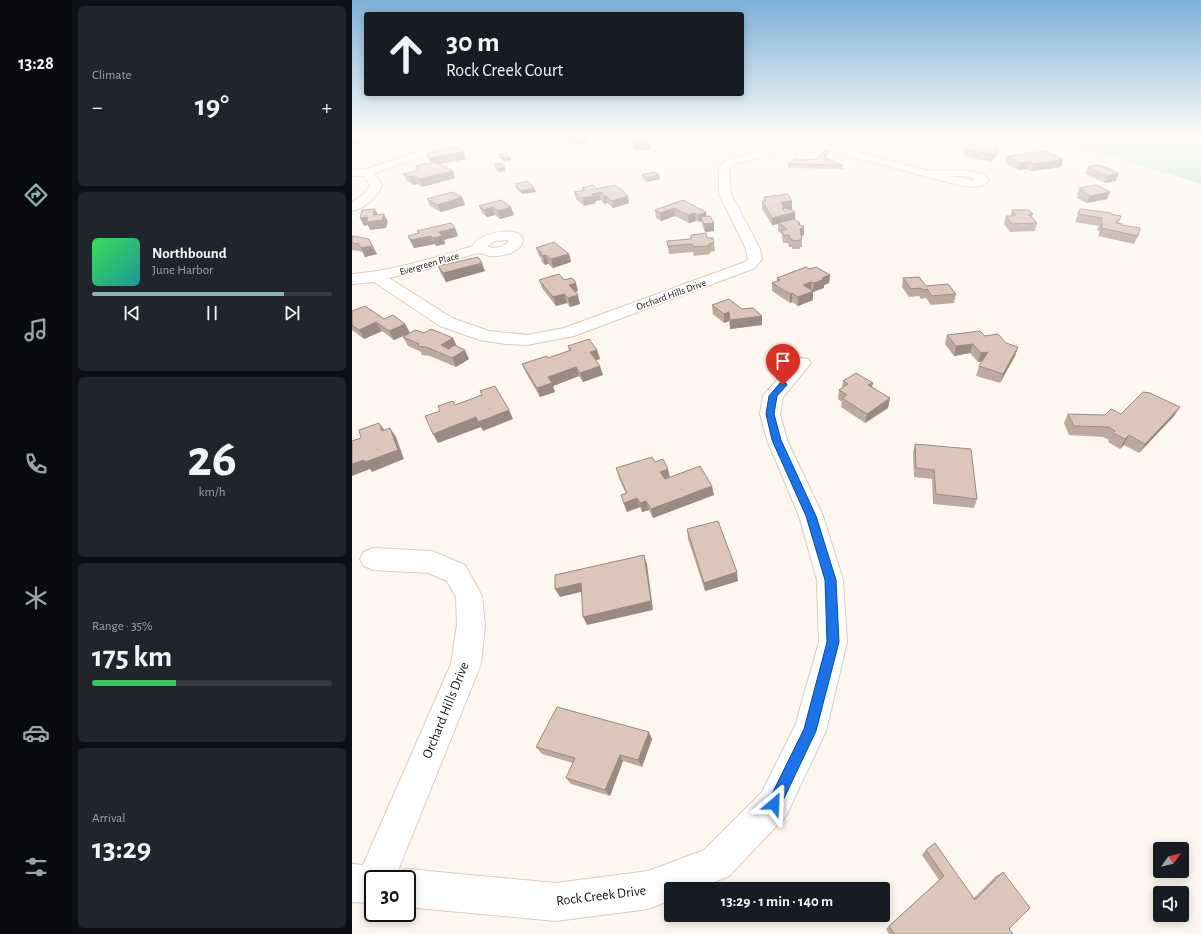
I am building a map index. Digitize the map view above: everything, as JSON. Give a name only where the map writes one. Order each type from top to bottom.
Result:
[{"type":"street","points":[[352,207],[365,199],[375,189],[376,185],[374,183]]},
{"type":"street","name":"Orchard Hills Drive","points":[[377,277],[446,322],[486,336],[528,340],[553,336],[590,324],[750,265],[755,258],[753,249],[725,194],[725,183]]},
{"type":"street","name":"Evergreen Place","points":[[377,277],[429,264],[481,248]]},
{"type":"street","points":[[352,279],[377,277]]},
{"type":"street","name":"Rock Creek Drive","points":[[416,889],[556,902],[648,890],[716,863],[774,804],[810,731],[833,642],[830,580],[811,516],[777,440],[770,414],[773,396],[802,363]]},
{"type":"street","name":"Orchard Hills Drive","points":[[373,559],[432,562],[456,573],[469,596],[471,625],[466,664],[380,870]]},
{"type":"street","points":[[352,883],[364,884]]},
{"type":"building","points":[[529,183],[534,188],[521,191],[515,184]]},
{"type":"building","points":[[593,185],[597,189],[614,185],[628,196],[612,201],[606,196],[600,194],[603,193],[601,192],[592,194],[594,196],[582,198],[574,192],[585,190],[582,188]]},
{"type":"building","points":[[1097,185],[1110,192],[1090,196],[1080,190],[1084,190],[1079,188]]},
{"type":"building","points":[[452,192],[462,197],[437,205],[427,199]]},
{"type":"building","points":[[788,194],[792,201],[781,202],[784,208],[782,208],[784,211],[791,209],[795,212],[772,218],[762,201],[766,201],[764,197]]},
{"type":"building","points":[[501,200],[511,207],[498,211],[492,207],[484,210],[479,206]]},
{"type":"building","points":[[683,200],[706,212],[698,215],[695,213],[688,215],[674,208],[660,213],[655,210]]},
{"type":"building","points":[[375,209],[373,215],[384,214],[382,220],[366,222],[368,217],[360,218],[362,210]]},
{"type":"building","points":[[1080,209],[1111,213],[1121,216],[1116,223],[1140,228],[1138,236],[1101,228],[1103,223],[1101,222],[1102,218],[1078,214]]},
{"type":"building","points":[[1012,210],[1029,210],[1033,214],[1029,214],[1037,223],[1012,224],[1006,216],[1016,215]]},
{"type":"building","points":[[710,216],[714,223],[704,224],[701,217]]},
{"type":"building","points":[[793,219],[804,227],[800,229],[801,240],[792,241],[789,235],[783,235],[782,230],[787,230],[778,223]]},
{"type":"building","points":[[451,223],[455,228],[439,232],[442,236],[433,238],[431,236],[410,240],[408,236],[419,233],[417,231]]},
{"type":"building","points":[[706,233],[707,238],[713,238],[714,243],[709,244],[709,246],[693,247],[692,244],[668,246],[667,241],[691,239],[691,235]]},
{"type":"building","points":[[352,236],[369,239],[372,246],[361,248],[359,244],[352,243]]},
{"type":"building","points":[[554,242],[569,254],[551,259],[546,255],[543,256],[540,254],[542,253],[536,248]]},
{"type":"building","points":[[478,257],[482,263],[443,273],[438,266]]},
{"type":"building","points":[[806,267],[809,269],[816,267],[830,275],[814,283],[811,282],[803,285],[813,291],[798,297],[772,283],[780,280],[777,278]]},
{"type":"building","points":[[559,274],[564,280],[572,278],[576,283],[569,285],[578,295],[568,298],[564,294],[553,297],[539,280]]},
{"type":"building","points":[[919,277],[926,286],[948,284],[956,294],[932,296],[927,289],[911,289],[903,278]]},
{"type":"building","points":[[729,299],[742,309],[753,308],[762,316],[730,320],[729,312],[724,314],[712,305]]},
{"type":"building","points":[[365,306],[384,319],[393,315],[405,324],[389,331],[376,322],[359,330],[352,325],[352,311]]},
{"type":"building","points":[[431,329],[453,338],[441,345],[449,349],[454,345],[465,350],[452,358],[426,347],[417,346],[419,344],[403,337],[415,330],[424,333]]},
{"type":"building","points":[[980,331],[985,336],[998,334],[1006,343],[1018,347],[1003,374],[979,366],[988,352],[981,353],[973,344],[956,346],[947,335]]},
{"type":"building","points":[[589,339],[597,350],[590,352],[600,366],[580,373],[576,367],[548,377],[552,383],[537,388],[522,364],[547,356],[548,358],[571,350],[568,346]]},
{"type":"building","points":[[856,373],[873,383],[868,385],[890,398],[867,414],[842,398],[847,395],[839,390],[848,384],[843,381]]},
{"type":"building","points":[[495,386],[509,410],[478,422],[476,417],[433,434],[425,416],[440,411],[438,406],[453,401],[455,405],[482,395],[480,391]]},
{"type":"building","points":[[1143,392],[1150,393],[1180,407],[1145,444],[1129,435],[1125,439],[1113,433],[1115,431],[1108,427],[1074,426],[1068,414],[1105,415],[1111,409],[1121,414]]},
{"type":"building","points":[[379,423],[382,431],[390,428],[398,450],[365,462],[364,460],[352,464],[352,441],[361,438],[359,430]]},
{"type":"building","points":[[915,444],[971,449],[977,499],[936,494],[934,470],[916,468]]},
{"type":"building","points":[[652,457],[655,462],[663,459],[668,469],[660,472],[665,479],[700,466],[712,486],[651,509],[646,501],[640,503],[637,498],[624,503],[621,495],[627,493],[616,468]]},
{"type":"building","points":[[718,521],[737,572],[704,583],[687,529]]},
{"type":"building","points":[[644,555],[651,601],[583,617],[581,583],[555,589],[555,575]]},
{"type":"building","points":[[557,707],[649,732],[638,760],[620,755],[605,790],[566,778],[575,758],[536,747]]},
{"type":"building","points":[[935,843],[975,900],[1003,872],[1030,908],[1009,929],[1013,934],[894,934],[889,926],[944,876],[926,850]]},
{"type":"route","points":[[774,804],[810,731],[833,642],[830,580],[811,516],[777,440],[770,414],[773,396],[783,385]]}]
